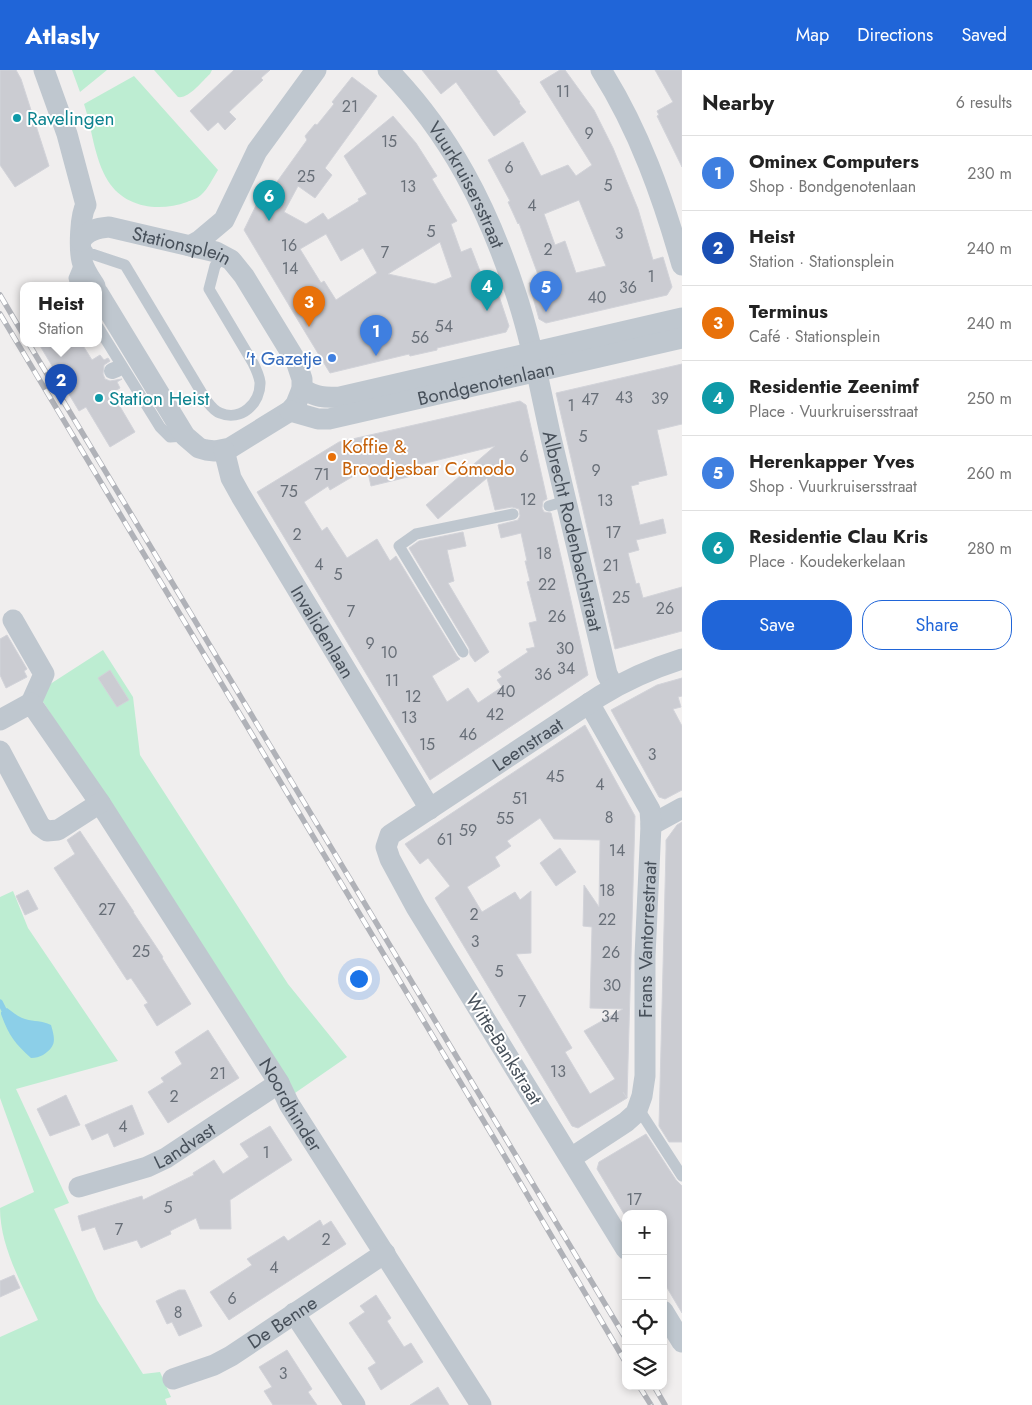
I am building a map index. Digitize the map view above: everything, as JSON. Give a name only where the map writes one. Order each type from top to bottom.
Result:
[{"type":"street","points":[[44,70],[67,134],[86,205],[83,210],[81,250],[86,271],[92,282]]},
{"type":"street","points":[[190,246],[224,220],[257,151],[316,70]]},
{"type":"street","name":"Vuurkruisersstraat","points":[[388,70],[413,96],[430,119],[479,199],[516,292],[534,362]]},
{"type":"street","points":[[601,70],[627,116],[652,174],[682,265]]},
{"type":"street","points":[[86,205],[92,208],[102,222],[109,227]]},
{"type":"street","points":[[224,220],[227,258]]},
{"type":"street","name":"Stationsplein","points":[[81,250],[83,237],[99,228],[109,227],[190,246],[227,258],[244,276],[296,361],[300,371],[302,389]]},
{"type":"street","points":[[102,300],[185,436],[198,448],[215,451],[224,450],[243,441],[290,411],[296,404],[302,389]]},
{"type":"street","name":"Bondgenotenlaan","points":[[290,411],[318,419],[328,419],[534,362],[682,318]]},
{"type":"street","name":"Bondgenotenlaan","points":[[302,389],[317,397],[340,397],[534,362],[682,338]]},
{"type":"street","name":"Albrecht Rodenbachstraat","points":[[534,362],[558,503],[607,674],[614,687]]},
{"type":"street","name":"Invalidenlaan","points":[[224,450],[231,478],[241,496],[430,809]]},
{"type":"street","points":[[0,720],[31,703],[44,674],[13,620]]},
{"type":"street","name":"Leenstraat","points":[[386,846],[390,835],[614,687],[662,665],[682,659]]},
{"type":"street","name":"Noordhinder","points":[[31,703],[100,803],[279,1083],[289,1104],[481,1405]]},
{"type":"street","name":"Frans Vantorrestraat","points":[[589,703],[650,810],[651,825],[645,956],[645,1076],[638,1108]]},
{"type":"street","points":[[0,751],[40,826],[47,831],[58,830],[100,803]]},
{"type":"street","points":[[651,825],[682,808]]},
{"type":"street","name":"Witte-Bankstraat","points":[[386,846],[390,859],[416,907],[622,1241]]},
{"type":"street","name":"Landvast","points":[[79,1187],[147,1167],[166,1158],[279,1083]]},
{"type":"street","points":[[571,1158],[626,1122],[638,1108]]},
{"type":"street","name":"De Benne","points":[[173,1380],[214,1365],[231,1356],[385,1252]]},
{"type":"street","points":[[294,1313],[355,1405]]},
{"type":"street","points":[[667,1318],[682,1342]]},
{"type":"lane","points":[[75,282],[74,278],[81,250],[125,265],[206,400],[214,410],[220,413],[235,415],[243,413],[254,405],[260,382],[255,368],[209,289],[215,266],[227,258]]},
{"type":"lane","points":[[102,333],[160,427],[170,437],[185,436]]},
{"type":"lane","points":[[463,652],[399,546],[416,534],[513,514]]},
{"type":"lane","points":[[638,1108],[681,1173]]},
{"type":"green space","points":[[72,70],[107,70],[80,92]]},
{"type":"green space","points":[[154,70],[212,70],[195,89],[187,95],[178,97]]},
{"type":"green space","points":[[134,76],[218,170],[206,190],[196,198],[165,207],[143,205],[133,202],[115,190],[103,172],[96,153],[84,104]]},
{"type":"green space","points":[[103,650],[133,697],[140,755],[288,984],[347,1057],[295,1093],[40,697],[44,688]]},
{"type":"green space","points":[[13,891],[28,928],[118,1061],[16,1089],[69,1203],[54,1209],[97,1300],[143,1374],[160,1372],[171,1397],[165,1399],[167,1405],[0,1405],[0,1337],[38,1320],[8,1251],[1,1223],[0,1208],[34,1192],[0,1098],[0,897]]},
{"type":"water","points":[[7,1008],[22,1018],[51,1025],[54,1042],[48,1052],[36,1058],[31,1058],[21,1048],[9,1033],[1,1014]]},
{"type":"building","name":"Ravelingen","points":[[0,70],[16,70],[21,79],[49,166],[15,187],[0,165]]},
{"type":"building","points":[[234,70],[270,70],[261,78],[263,80],[229,112],[236,119],[225,130],[218,122],[208,131],[190,111]]},
{"type":"building","points":[[422,70],[496,70],[526,112],[494,136],[456,82],[441,94]]},
{"type":"building","points":[[560,70],[565,70],[594,110],[613,148],[638,209],[653,260],[663,257],[672,287],[667,295],[546,323],[539,319],[529,283],[540,280],[519,223],[508,202],[510,201],[488,160],[523,142],[541,176],[568,165],[576,176],[592,165],[540,82]],"holes":[[[579,200],[606,266],[576,273],[565,241],[555,245],[544,214]]]},
{"type":"building","points":[[655,70],[682,70],[682,167],[657,116],[659,115],[657,111],[673,102]]},
{"type":"building","points":[[352,77],[377,96],[325,168],[332,175],[315,198],[298,186],[284,212],[306,224],[323,213],[328,220],[367,194],[344,156],[393,116],[416,143],[437,176],[432,179],[457,221],[451,224],[461,252],[471,248],[489,294],[498,293],[509,326],[506,332],[437,348],[437,350],[410,356],[409,354],[330,373],[244,230],[267,183],[274,186],[307,140],[305,136],[315,124],[317,125],[334,104],[332,102]],"holes":[[[326,234],[341,261],[363,248],[377,273],[336,300],[324,281],[321,283],[300,249]],[[440,242],[452,277],[435,284],[388,274]]]},
{"type":"building","name":"Station Heist","points":[[41,347],[84,347],[92,360],[100,355],[104,360],[108,358],[110,361],[104,365],[103,374],[105,379],[110,381],[122,379],[117,382],[120,388],[112,393],[135,432],[110,447],[86,407],[79,411]]},
{"type":"building","points":[[682,364],[682,424],[657,430],[667,475],[638,482],[639,484],[631,486],[640,525],[663,519],[666,533],[636,540],[639,550],[628,553],[636,584],[639,583],[643,598],[682,587],[682,631],[615,649],[556,393]]},
{"type":"building","points":[[520,401],[526,405],[547,499],[543,501],[542,508],[544,512],[551,513],[588,675],[430,780],[257,492],[339,442]],"holes":[[[495,446],[426,505],[438,519],[487,478],[495,510],[512,507],[519,509],[520,516],[518,520],[498,525],[501,538],[521,533],[530,581],[527,582],[537,621],[529,623],[535,647],[526,649],[528,652],[498,672],[502,677],[497,680],[502,687],[478,703],[468,688],[447,702],[432,676],[460,659],[396,556],[390,561],[377,539],[347,558],[327,527],[322,531],[304,502],[328,486],[330,490],[367,468],[371,486],[420,474],[418,465]]]},
{"type":"building","points":[[463,532],[466,546],[447,550],[454,581],[448,583],[489,652],[475,662],[470,655],[469,648],[409,548],[419,541]]},
{"type":"building","points":[[7,635],[27,669],[24,671],[27,677],[6,688],[0,675],[0,639]]},
{"type":"building","points":[[110,670],[129,700],[117,707],[98,678]]},
{"type":"building","points":[[682,678],[682,696],[678,697],[681,707],[673,709],[682,726],[682,790],[665,799],[659,797],[611,710],[657,685]]},
{"type":"building","points":[[585,725],[635,816],[627,1098],[578,1128],[572,1126],[435,898],[450,886],[428,858],[420,864],[405,844]],"holes":[[[540,818],[554,839],[600,840],[599,907],[584,885],[583,926],[592,927],[590,1008],[623,1009],[584,1031],[615,1079],[590,1094],[565,1052],[572,1048],[516,954],[531,953],[531,891],[520,900],[515,892],[482,912],[467,887],[500,866],[495,857],[511,846],[507,841]]]},
{"type":"building","points":[[682,822],[682,1142],[669,1142],[659,1126],[666,840],[677,825]]},
{"type":"building","points":[[80,831],[163,957],[191,1004],[157,1026],[144,1005],[148,1003],[131,978],[127,980],[54,868],[75,854],[67,840]]},
{"type":"building","points":[[560,848],[576,872],[556,886],[540,863]]},
{"type":"building","points":[[28,890],[38,909],[25,915],[16,896]]},
{"type":"building","points":[[208,1030],[239,1078],[168,1123],[148,1092],[164,1082],[161,1078],[182,1064],[175,1052]]},
{"type":"building","points":[[66,1095],[80,1125],[50,1136],[37,1109]]},
{"type":"building","points":[[132,1105],[144,1134],[114,1147],[108,1133],[92,1140],[85,1125]]},
{"type":"building","points":[[270,1126],[292,1160],[230,1200],[231,1229],[200,1229],[196,1218],[170,1231],[171,1234],[141,1248],[137,1240],[104,1250],[95,1227],[82,1231],[78,1216],[142,1196],[143,1200],[194,1175],[193,1173],[214,1160],[223,1174],[249,1157],[240,1144]]},
{"type":"building","points":[[646,1134],[676,1180],[682,1186],[682,1313],[667,1288],[667,1210],[622,1211],[597,1169],[599,1162]]},
{"type":"building","points":[[320,1220],[323,1226],[331,1221],[346,1244],[229,1320],[210,1292],[252,1265],[247,1259],[284,1236],[288,1241]]},
{"type":"building","points":[[14,1275],[20,1288],[0,1297],[0,1281]]},
{"type":"building","points":[[179,1290],[185,1290],[202,1326],[179,1336],[172,1322],[167,1324],[156,1301]]},
{"type":"building","points":[[376,1295],[391,1318],[387,1321],[404,1347],[411,1343],[423,1362],[381,1390],[368,1368],[376,1363],[349,1323],[365,1312],[360,1306]]},
{"type":"building","points":[[287,1350],[312,1389],[308,1392],[317,1405],[273,1405],[264,1391],[272,1387],[259,1367]]},
{"type":"building","points":[[438,1387],[449,1405],[410,1405]]},
{"type":"waterway","points":[[0,1002],[4,1010]]},
{"type":"railway","points":[[0,295],[20,329]]},
{"type":"railway","points":[[0,314],[498,1145],[622,1356]]},
{"type":"railway","points":[[31,347],[622,1332]]},
{"type":"railway","points":[[642,1390],[651,1405]]},
{"type":"railway","points":[[656,1390],[665,1405]]},
{"type":"place","name":"Ravelingen","points":[[17,118]]},
{"type":"place","name":"Residentie Clau Kris","points":[[269,221]]},
{"type":"place","name":"Residentie Zeenimf","points":[[487,311]]},
{"type":"place","name":"Herenkapper Yves","points":[[546,312]]},
{"type":"place","name":"Terminus","points":[[309,327]]},
{"type":"place","name":"Ominex Computers","points":[[376,356]]},
{"type":"place","name":"'t Gazetje","points":[[332,358]]},
{"type":"place","name":"Station Heist","points":[[99,398]]},
{"type":"place","name":"Heist","points":[[61,405]]},
{"type":"place","name":"Koffie & Broodjesbar Cómodo","points":[[332,457]]}]
